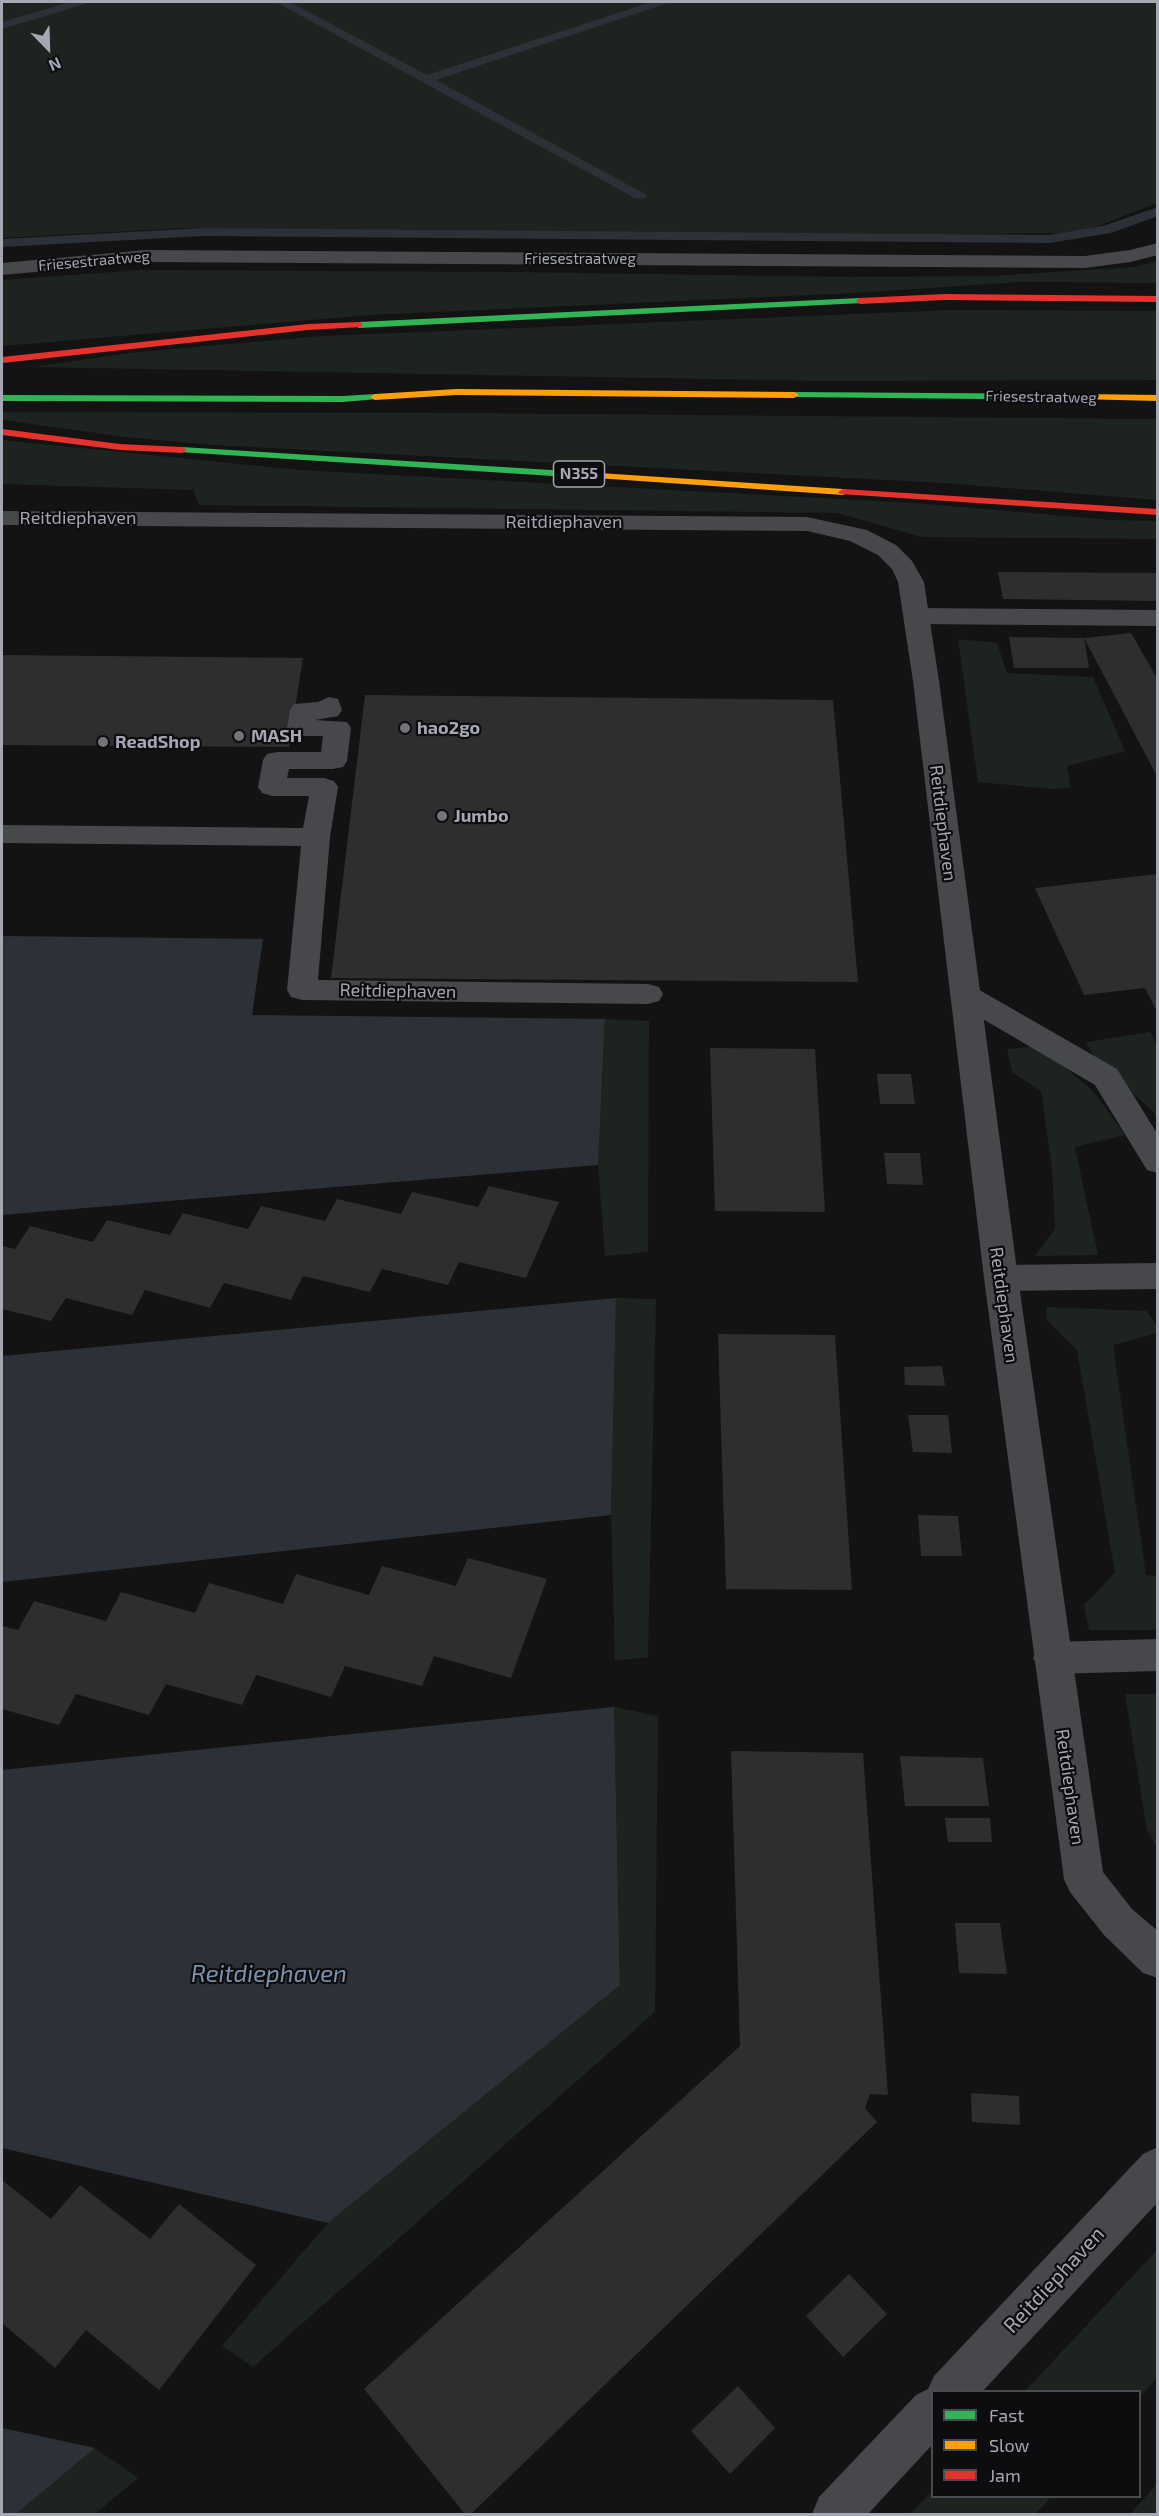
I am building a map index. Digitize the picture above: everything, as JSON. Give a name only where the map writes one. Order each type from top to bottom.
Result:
[{"type":"main road","points":[[2,360],[308,327],[944,297],[1158,299]]},
{"type":"main road","name":"Friesestraatweg","points":[[357,383],[456,392]]},
{"type":"main road","name":"Friesestraatweg","points":[[2,398],[343,399],[456,392],[1158,398]]},
{"type":"main road","name":"N355","points":[[2,432],[120,447],[1158,512]]},
{"type":"street","name":"Friesestraatweg","points":[[2,269],[146,256],[1085,262],[1130,256],[1158,249]]},
{"type":"street","name":"Reitdiephaven","points":[[2,518],[807,524],[858,535],[887,550],[903,566],[911,582],[916,616],[1001,1278],[1084,1879],[1118,1922],[1158,1959]]},
{"type":"street","points":[[916,616],[1156,621]]},
{"type":"street","name":"Reitdiephaven","points":[[329,705],[328,710],[303,710],[300,728],[338,728],[333,761],[277,760],[272,787],[324,787],[316,837],[302,990],[648,994]]},
{"type":"street","points":[[2,834],[316,837]]},
{"type":"street","points":[[965,995],[1106,1077],[1158,1162]]},
{"type":"street","points":[[1001,1278],[1158,1276]]},
{"type":"street","points":[[1052,1658],[1158,1655]]},
{"type":"street","name":"Reitdiephaven","points":[[951,2390],[1158,2169]]},
{"type":"street","points":[[836,2514],[931,2413]]},
{"type":"shaded area","points":[[2,2],[1157,2],[1157,203],[1081,233],[725,236],[186,228],[2,238]]},
{"type":"shaded area","points":[[1157,261],[1157,283],[1021,282],[854,293],[372,315],[2,346],[2,280],[140,270],[851,277],[990,276],[1134,267]]},
{"type":"shaded area","points":[[953,310],[1157,311],[1157,380],[821,381],[32,367],[137,352],[322,336]]},
{"type":"shaded area","points":[[2,412],[1157,419],[1157,500],[944,483],[212,445],[125,437],[2,420]]},
{"type":"shaded area","points":[[2,440],[300,470],[914,503],[1112,520],[1157,521],[1158,539],[922,537],[837,513],[199,505],[193,490],[2,484]]},
{"type":"shaded area","points":[[958,639],[997,643],[1007,673],[1093,677],[1125,751],[1067,766],[1071,788],[1052,789],[978,782]]},
{"type":"shaded area","points":[[605,1019],[649,1021],[648,1252],[605,1256],[598,1165]]},
{"type":"shaded area","points":[[1150,1032],[1157,1045],[1157,1116],[1093,1055],[1086,1042]]},
{"type":"shaded area","points":[[1040,1046],[1094,1092],[1125,1135],[1075,1147],[1098,1255],[1035,1256],[1055,1229],[1052,1169],[1041,1091],[1012,1072],[1007,1049]]},
{"type":"shaded area","points":[[616,1298],[656,1299],[648,1657],[615,1661],[611,1515]]},
{"type":"shaded area","points":[[1046,1307],[1147,1311],[1157,1326],[1157,1333],[1113,1345],[1146,1575],[1157,1576],[1157,1630],[1089,1630],[1084,1605],[1115,1573],[1077,1350],[1047,1321]]},
{"type":"shaded area","points":[[1125,1694],[1157,1694],[1157,1848],[1147,1830]]},
{"type":"shaded area","points":[[614,1707],[658,1716],[655,2012],[253,2367],[222,2346],[328,2223],[620,1985]]},
{"type":"shaded area","points":[[1157,2250],[1157,2378],[1141,2397],[1141,2390],[1026,2390]]},
{"type":"shaded area","points":[[95,2448],[138,2478],[95,2514],[16,2514]]},
{"type":"shaded area","points":[[1156,2485],[1157,2514],[1130,2514]]},
{"type":"shaded area","points":[[931,2492],[931,2498],[1050,2498],[1035,2514],[910,2514]]},
{"type":"water","points":[[2,936],[263,939],[252,1015],[605,1019],[598,1165],[2,1215]]},
{"type":"water","points":[[616,1298],[611,1515],[2,1582],[2,1356]]},
{"type":"water","name":"Reitdiephaven","points":[[614,1707],[620,1985],[328,2223],[2,2148],[2,1770]]},
{"type":"water","points":[[2,2428],[95,2448],[16,2514],[2,2514]]},
{"type":"building","points":[[998,572],[1158,573],[1158,601],[1003,599]]},
{"type":"building","points":[[1131,633],[1158,680],[1158,778],[1084,638]]},
{"type":"building","points":[[1009,637],[1084,638],[1089,668],[1014,668]]},
{"type":"building","points":[[2,655],[303,658],[289,747],[2,745]]},
{"type":"building","points":[[365,695],[833,700],[858,982],[331,978]]},
{"type":"building","points":[[1158,874],[1158,1014],[1145,988],[1084,995],[1035,888]]},
{"type":"building","points":[[710,1048],[815,1049],[825,1212],[715,1211]]},
{"type":"building","points":[[877,1074],[911,1074],[915,1104],[880,1104]]},
{"type":"building","points":[[884,1153],[920,1153],[923,1185],[887,1184]]},
{"type":"building","points":[[489,1186],[559,1202],[526,1278],[459,1262],[448,1285],[382,1269],[370,1292],[303,1276],[291,1300],[224,1283],[210,1308],[145,1290],[132,1315],[66,1298],[51,1321],[2,1309],[2,1246],[15,1249],[30,1226],[93,1242],[107,1220],[170,1235],[183,1213],[248,1229],[261,1206],[325,1221],[337,1199],[401,1214],[412,1192],[478,1207]]},
{"type":"building","points":[[718,1334],[835,1335],[852,1590],[726,1589]]},
{"type":"building","points":[[942,1366],[945,1386],[905,1385],[904,1367]]},
{"type":"building","points":[[908,1415],[948,1415],[952,1453],[913,1452]]},
{"type":"building","points":[[918,1515],[958,1516],[962,1556],[921,1556]]},
{"type":"building","points":[[468,1558],[547,1579],[511,1678],[434,1656],[422,1686],[345,1666],[331,1697],[256,1675],[242,1705],[166,1684],[149,1715],[76,1694],[59,1725],[2,1709],[2,1626],[18,1630],[34,1601],[106,1621],[121,1592],[195,1613],[209,1583],[283,1604],[296,1574],[369,1595],[382,1566],[456,1586]]},
{"type":"building","points":[[731,1751],[863,1753],[888,2095],[870,2094],[865,2108],[877,2122],[471,2514],[465,2514],[364,2389],[740,2046]]},
{"type":"building","points":[[900,1756],[983,1758],[989,1806],[905,1806]]},
{"type":"building","points":[[945,1818],[990,1818],[992,1842],[948,1842]]},
{"type":"building","points":[[955,1923],[1000,1923],[1007,1974],[959,1973]]},
{"type":"building","points":[[971,2093],[1019,2096],[1020,2125],[972,2122]]},
{"type":"building","points":[[2,2180],[51,2219],[80,2185],[150,2239],[179,2204],[256,2265],[159,2390],[86,2330],[55,2368],[2,2323]]},
{"type":"building","points":[[849,2274],[887,2314],[843,2357],[806,2316]]},
{"type":"building","points":[[738,2386],[775,2428],[730,2474],[691,2431]]},
{"type":"waterway","points":[[2,26],[81,2]]},
{"type":"waterway","points":[[282,2],[426,80]]},
{"type":"waterway","points":[[426,80],[661,2]]},
{"type":"waterway","points":[[426,80],[640,195]]},
{"type":"waterway","points":[[2,243],[203,232],[1049,239],[1106,230],[1158,211]]},
{"type":"traffic: fast","points":[[359,325],[860,301]]},
{"type":"traffic: fast","points":[[794,395],[1080,397]]},
{"type":"traffic: fast","points":[[2,398],[343,399],[375,397]]},
{"type":"traffic: fast","points":[[182,450],[599,476]]},
{"type":"traffic: slow","points":[[375,397],[456,392],[794,395]]},
{"type":"traffic: slow","points":[[1080,397],[1158,398]]},
{"type":"traffic: slow","points":[[599,476],[843,492]]},
{"type":"traffic: jam","points":[[860,301],[944,297],[1158,299]]},
{"type":"traffic: jam","points":[[2,360],[308,327],[359,325]]},
{"type":"traffic: jam","points":[[2,432],[120,447],[182,450]]},
{"type":"traffic: jam","points":[[843,492],[1158,512]]},
{"type":"place","name":"hao2go","points":[[405,728]]},
{"type":"place","name":"MASH","points":[[239,736]]},
{"type":"place","name":"ReadShop","points":[[103,742]]},
{"type":"place","name":"Jumbo","points":[[442,816]]}]
